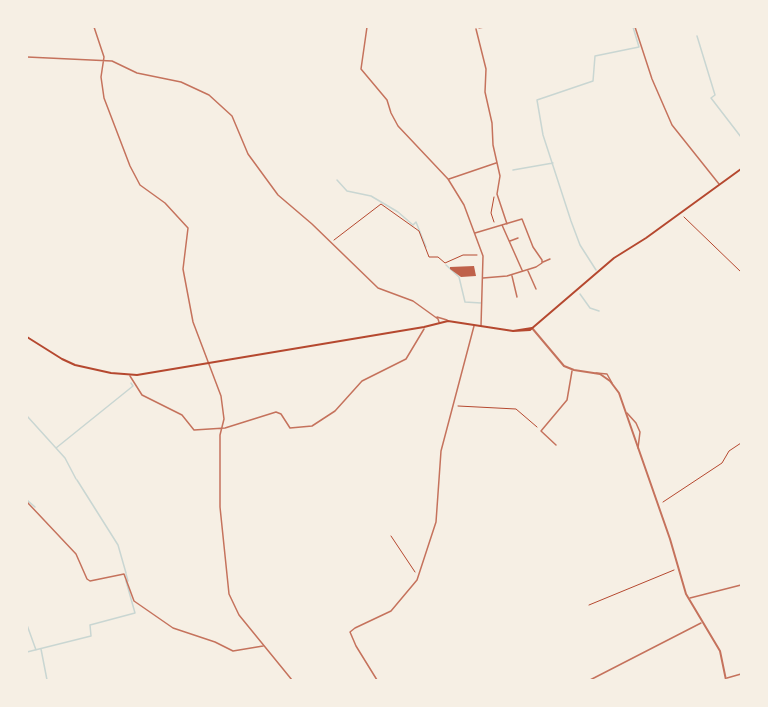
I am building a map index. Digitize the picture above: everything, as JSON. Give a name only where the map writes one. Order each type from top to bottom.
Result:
[{"type":"main road","points":[[27,337],[75,365],[130,375],[424,327],[448,321],[513,331],[532,328],[614,258],[741,169]]},
{"type":"street","points":[[94,27],[104,60],[101,77],[106,107],[136,178],[146,191],[165,203],[188,228],[183,269],[194,322],[221,399],[224,419],[220,435],[220,517],[227,586],[239,615],[292,680]]},
{"type":"street","points":[[367,27],[361,69],[387,100],[398,126],[448,179],[463,201],[482,254],[483,314],[481,326]]},
{"type":"street","points":[[635,27],[652,79],[672,125],[720,184]]},
{"type":"street","points":[[476,29],[486,69],[485,92],[500,176],[497,192],[507,224]]},
{"type":"street","points":[[27,57],[104,60],[117,63],[137,73],[181,82],[217,100],[236,121],[246,151],[274,191],[378,288],[413,301],[439,320],[439,323]]},
{"type":"street","points":[[448,179],[496,162]]},
{"type":"street","points":[[474,234],[522,219],[542,262]]},
{"type":"street","points":[[502,225],[522,271]]},
{"type":"street","points":[[509,242],[518,238]]},
{"type":"street","points":[[483,278],[512,275],[536,267],[550,259]]},
{"type":"street","points":[[527,270],[536,289]]},
{"type":"street","points":[[512,275],[517,297]]},
{"type":"street","points":[[434,316],[448,321]]},
{"type":"street","points":[[377,680],[350,632],[391,611],[408,592],[418,576],[436,522],[439,463],[474,325]]},
{"type":"street","points":[[130,375],[142,395],[182,415],[192,429],[222,429],[276,412],[281,414],[292,429],[316,425],[335,411],[362,381],[406,359],[424,327]]},
{"type":"street","points":[[532,328],[560,363],[572,370],[596,373],[613,384],[619,393],[688,598],[720,651],[726,679],[741,674]]},
{"type":"street","points":[[556,445],[541,431],[567,400],[572,370]]},
{"type":"street","points":[[626,413],[636,423],[640,432],[638,449]]},
{"type":"street","points":[[27,502],[76,554],[87,579],[124,574],[132,597],[138,605],[173,628],[215,642],[229,650],[239,651],[264,646]]},
{"type":"street","points":[[688,598],[741,585]]},
{"type":"street","points":[[590,680],[702,622]]},
{"type":"path","points":[[476,29],[487,27]]},
{"type":"path","points":[[495,227],[491,213],[497,192]]},
{"type":"path","points":[[330,242],[381,204],[417,229],[429,257],[438,256],[445,263],[463,255],[482,254]]},
{"type":"path","points":[[680,213],[741,272]]},
{"type":"path","points":[[453,406],[516,409],[541,431]]},
{"type":"path","points":[[657,506],[722,463],[729,451],[741,443]]},
{"type":"path","points":[[391,536],[406,562],[418,576]]},
{"type":"path","points":[[589,605],[678,568]]},
{"type":"building","points":[[474,266],[476,276],[461,277],[450,269],[450,267]]},
{"type":"waterway","points":[[596,270],[580,245],[571,221],[543,135],[537,100],[593,81],[595,56],[639,47],[633,27]]},
{"type":"waterway","points":[[697,36],[715,95],[711,98],[741,137]]},
{"type":"waterway","points":[[513,170],[553,163]]},
{"type":"waterway","points":[[337,180],[347,191],[371,196],[398,212],[413,225],[416,222],[426,247]]},
{"type":"waterway","points":[[446,265],[459,277],[465,302],[481,303]]},
{"type":"waterway","points":[[580,294],[590,308],[599,311]]},
{"type":"waterway","points":[[56,448],[133,386],[131,383]]},
{"type":"waterway","points":[[27,416],[65,458],[76,479]]},
{"type":"waterway","points":[[77,480],[118,545],[126,573]]},
{"type":"waterway","points":[[27,500],[35,507]]},
{"type":"waterway","points":[[126,574],[128,581]]},
{"type":"waterway","points":[[27,652],[91,636],[90,625],[135,613],[126,581]]},
{"type":"waterway","points":[[27,625],[36,650]]},
{"type":"waterway","points":[[41,649],[47,680]]}]
